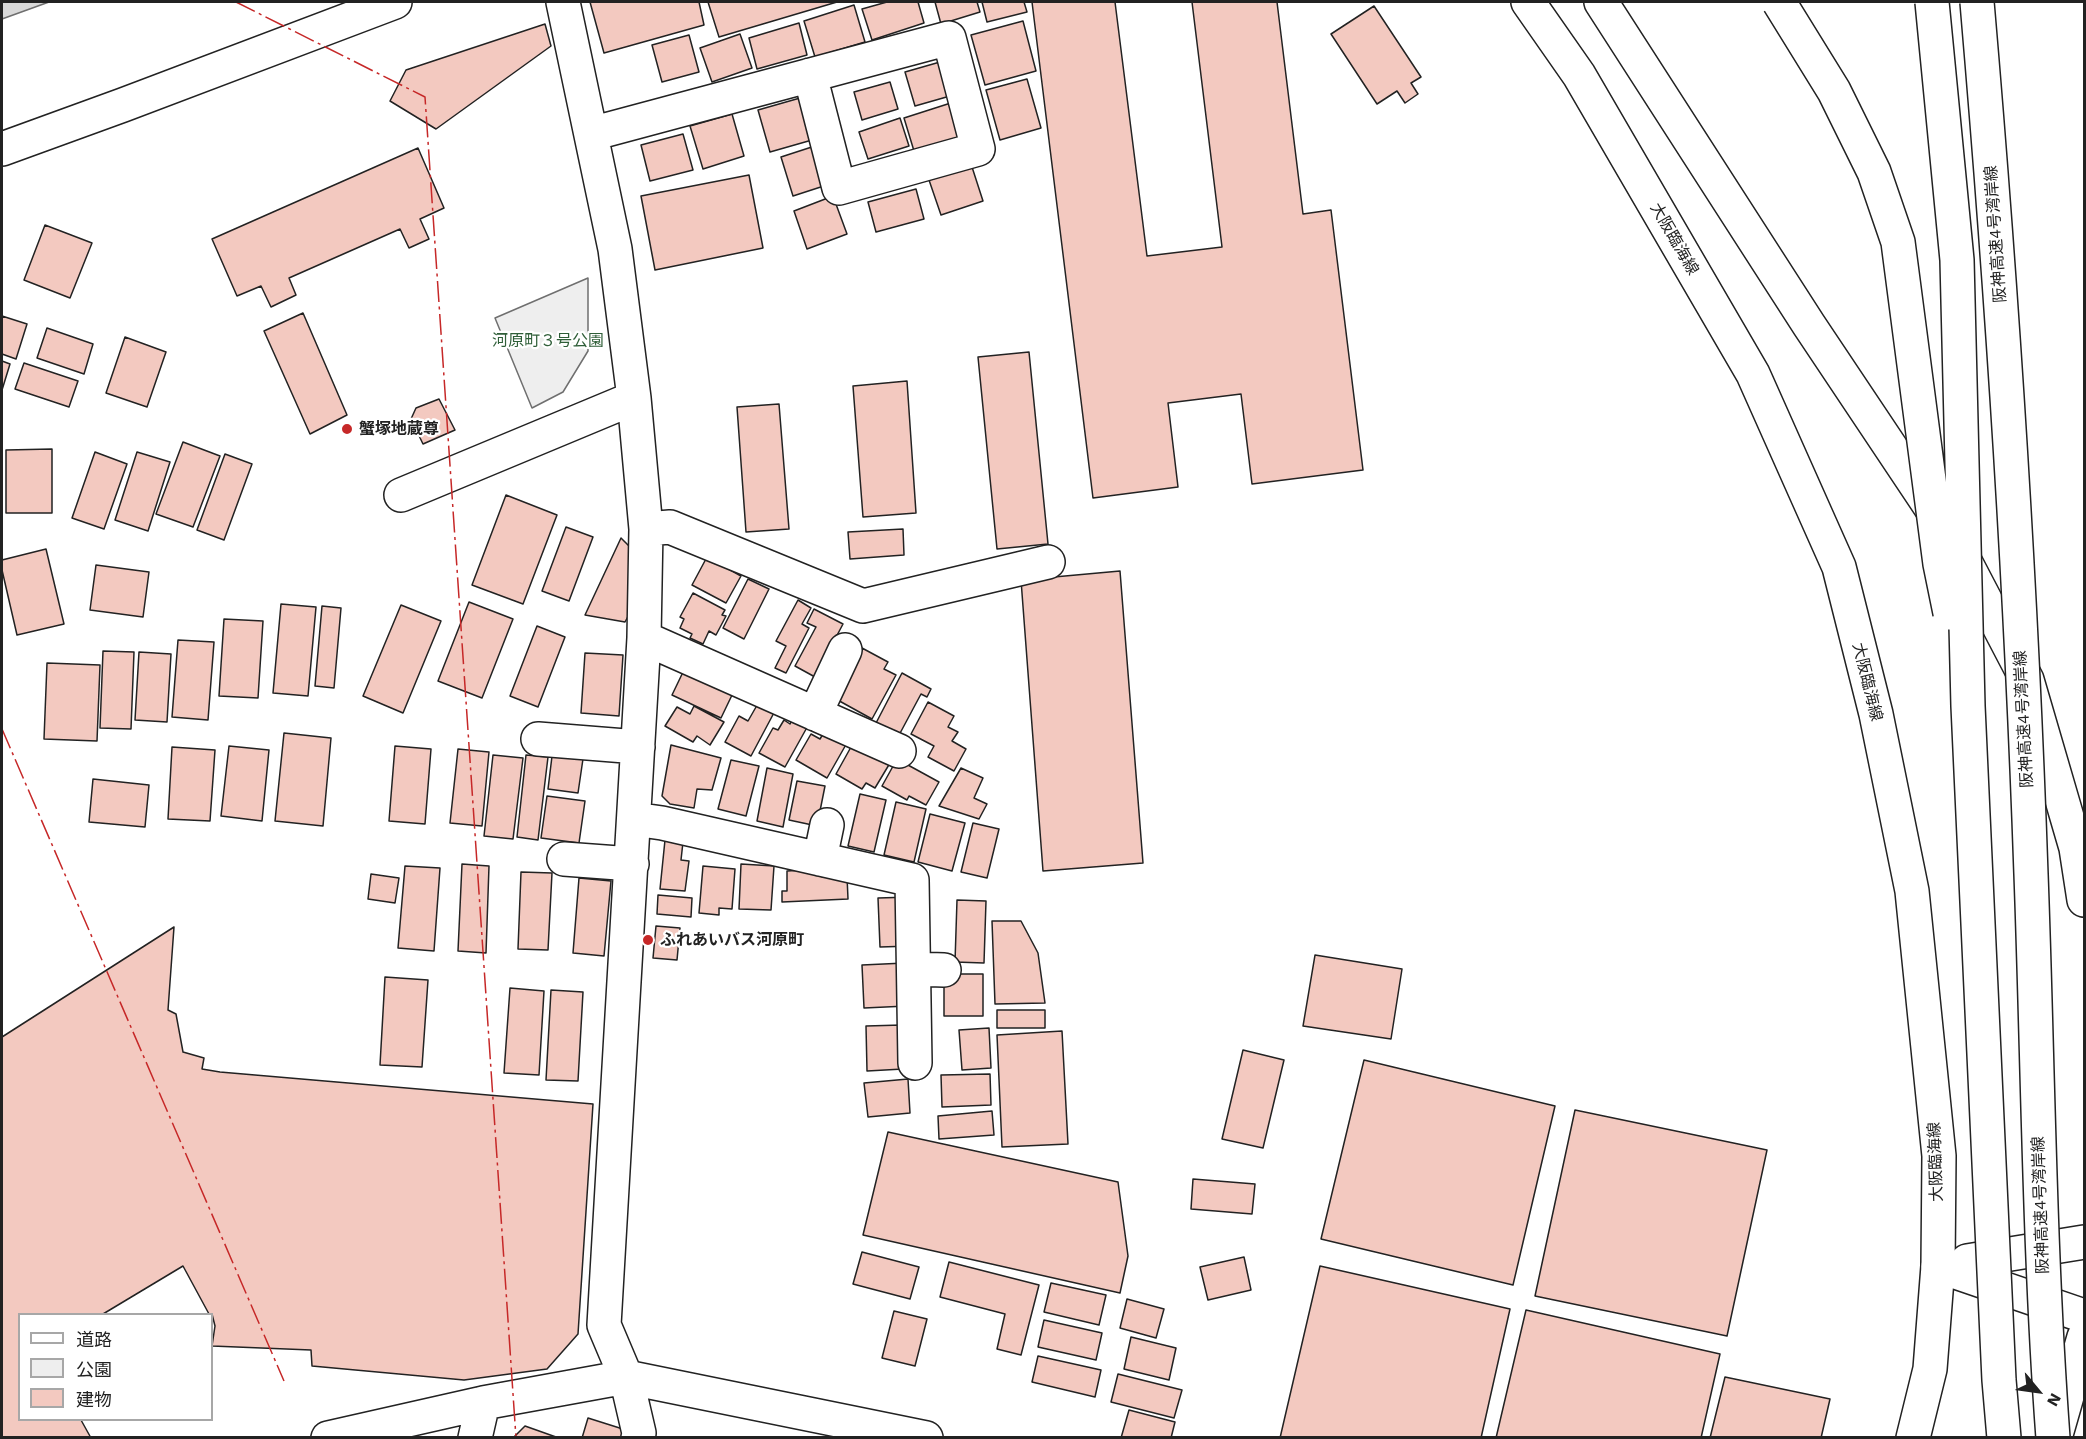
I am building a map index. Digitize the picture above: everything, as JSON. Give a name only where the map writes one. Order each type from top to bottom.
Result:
[{"type":"main road","points":[[2,149],[395,2]]},
{"type":"main road","points":[[563,2],[615,249],[634,398],[646,529],[644,639],[604,1325],[626,1377],[638,1437]]},
{"type":"main road","name":"大阪臨海線","points":[[1528,2],[1579,75],[1753,374],[1839,567],[1875,714],[1912,891],[1939,1156],[1938,1266],[1930,1369],[1913,1437]]},
{"type":"main road","points":[[1601,2],[1809,325],[1959,548],[2027,680],[2076,848],[2085,900]]},
{"type":"main road","points":[[1779,2],[1834,91],[1874,172],[1898,242],[1940,564],[1968,706]]},
{"type":"main road","points":[[1932,2],[1957,260],[1968,706],[1998,1369],[2004,1437]]},
{"type":"main road","name":"阪神高速4号湾岸線","points":[[1977,2],[1999,254],[2017,567],[2031,873],[2040,1185],[2048,1372],[2054,1437]]},
{"type":"main road","points":[[591,134],[810,75],[949,38],[978,149],[838,188],[810,75]]},
{"type":"main road","points":[[401,495],[634,398]]},
{"type":"main road","points":[[646,529],[670,527],[864,606],[1048,562]]},
{"type":"main road","points":[[644,639],[899,751]]},
{"type":"main road","points":[[815,714],[845,650]]},
{"type":"main road","points":[[538,739],[638,747]]},
{"type":"main road","points":[[634,819],[662,823],[912,880],[929,970],[915,1063]]},
{"type":"main road","points":[[820,860],[827,825]]},
{"type":"main road","points":[[564,859],[632,864]]},
{"type":"main road","points":[[1938,1266],[2085,1242]]},
{"type":"main road","points":[[1938,1266],[2085,1316]]},
{"type":"main road","points":[[2054,1437],[2085,1337]]},
{"type":"main road","points":[[328,1437],[483,1403],[626,1377],[926,1437]]},
{"type":"main road","points":[[475,1437],[483,1403]]},
{"type":"green space","name":"河原町３号公園","points":[[588,278],[588,351],[563,392],[532,408],[495,318]]},
{"type":"shaded area","points":[[2,2],[49,2],[2,19]]},
{"type":"building","points":[[590,2],[699,2],[704,25],[604,53]]},
{"type":"building","points":[[708,2],[837,2],[719,37]]},
{"type":"building","points":[[887,2],[918,2],[924,23],[872,40],[862,9]]},
{"type":"building","points":[[935,2],[977,2],[980,12],[941,24]]},
{"type":"building","points":[[982,2],[1024,2],[1027,12],[987,22]]},
{"type":"building","points":[[1032,2],[1115,2],[1147,256],[1222,247],[1192,2],[1277,2],[1303,214],[1331,210],[1363,470],[1252,484],[1241,394],[1168,403],[1178,487],[1093,498]]},
{"type":"building","points":[[854,5],[865,42],[815,57],[804,21]]},
{"type":"building","points":[[1374,6],[1421,77],[1411,83],[1418,94],[1405,103],[1397,91],[1377,104],[1331,34]]},
{"type":"building","points":[[1023,21],[1036,71],[985,85],[971,35]]},
{"type":"building","points":[[799,23],[807,55],[757,69],[749,38]]},
{"type":"building","points":[[545,24],[551,46],[436,129],[390,101],[406,70]]},
{"type":"building","points":[[740,34],[752,68],[712,82],[700,48]]},
{"type":"building","points":[[689,35],[699,72],[662,82],[652,45]]},
{"type":"building","points":[[947,60],[957,94],[915,106],[905,72]]},
{"type":"building","points":[[1027,79],[1041,128],[1000,140],[986,90]]},
{"type":"building","points":[[890,82],[898,109],[862,120],[854,92]]},
{"type":"building","points":[[800,98],[812,140],[770,152],[758,110]]},
{"type":"building","points":[[957,101],[967,135],[914,151],[904,118]]},
{"type":"building","points":[[732,114],[744,156],[703,169],[690,126]]},
{"type":"building","points":[[900,118],[909,146],[868,159],[859,132]]},
{"type":"building","points":[[683,134],[693,170],[650,181],[641,145]]},
{"type":"building","points":[[821,144],[833,183],[793,196],[781,157]]},
{"type":"building","points":[[418,148],[444,208],[420,219],[429,239],[409,248],[400,229],[289,278],[296,295],[271,307],[261,286],[237,296],[212,239]]},
{"type":"building","points":[[972,167],[983,201],[941,215],[929,180]]},
{"type":"building","points":[[749,175],[763,248],[655,270],[641,196]]},
{"type":"building","points":[[916,189],[924,219],[876,232],[868,202]]},
{"type":"building","points":[[833,196],[847,234],[807,249],[794,211]]},
{"type":"building","points":[[45,225],[92,243],[70,298],[24,280]]},
{"type":"building","points":[[303,313],[347,415],[310,434],[264,331]]},
{"type":"building","points":[[2,316],[27,324],[16,359],[2,354]]},
{"type":"building","points":[[47,328],[93,344],[84,374],[37,358]]},
{"type":"building","points":[[125,337],[166,352],[147,407],[106,393]]},
{"type":"building","points":[[1029,352],[1048,544],[997,549],[978,357]]},
{"type":"building","points":[[2,361],[10,364],[2,390]]},
{"type":"building","points":[[24,363],[78,381],[69,407],[15,389]]},
{"type":"building","points":[[907,381],[916,513],[863,517],[853,386]]},
{"type":"building","points":[[439,399],[455,430],[423,444],[411,419],[416,408]]},
{"type":"building","points":[[779,404],[789,529],[746,532],[737,407]]},
{"type":"building","points":[[183,442],[220,456],[193,527],[156,514]]},
{"type":"building","points":[[52,449],[52,513],[6,513],[6,450]]},
{"type":"building","points":[[95,452],[127,464],[104,529],[72,518]]},
{"type":"building","points":[[137,452],[170,462],[148,531],[115,520]]},
{"type":"building","points":[[225,454],[252,464],[224,540],[197,530]]},
{"type":"building","points":[[506,495],[557,515],[523,604],[472,585]]},
{"type":"building","points":[[566,527],[593,537],[569,601],[542,591]]},
{"type":"building","points":[[903,529],[904,555],[850,559],[848,532]]},
{"type":"building","points":[[621,538],[630,547],[632,609],[625,622],[585,615]]},
{"type":"building","points":[[46,549],[64,624],[17,635],[2,570],[2,560]]},
{"type":"building","points":[[707,557],[741,576],[726,603],[692,585]]},
{"type":"building","points":[[96,565],[149,572],[143,617],[90,610]]},
{"type":"building","points":[[1120,571],[1143,863],[1043,871],[1021,580]]},
{"type":"building","points":[[748,579],[769,589],[744,639],[723,628]]},
{"type":"building","points":[[693,593],[725,610],[722,615],[726,616],[716,635],[709,631],[703,644],[690,638],[692,634],[680,628],[684,619],[680,617]]},
{"type":"building","points":[[798,600],[811,608],[802,624],[809,628],[786,673],[775,668],[786,646],[776,641]]},
{"type":"building","points":[[469,602],[513,619],[482,698],[438,681]]},
{"type":"building","points":[[281,604],[316,607],[308,696],[273,693]]},
{"type":"building","points":[[401,605],[441,621],[403,713],[363,696]]},
{"type":"building","points":[[322,606],[341,608],[334,688],[315,686]]},
{"type":"building","points":[[814,609],[843,624],[815,677],[795,666],[816,627],[807,623]]},
{"type":"building","points":[[224,619],[263,621],[258,698],[219,696]]},
{"type":"building","points":[[537,626],[565,637],[538,707],[510,696]]},
{"type":"building","points":[[178,640],[214,642],[208,720],[172,717]]},
{"type":"building","points":[[862,648],[888,662],[884,669],[896,675],[872,719],[834,698]]},
{"type":"building","points":[[103,651],[134,652],[131,729],[100,728]]},
{"type":"building","points":[[139,652],[171,654],[167,722],[135,720]]},
{"type":"building","points":[[585,653],[623,655],[619,716],[581,713]]},
{"type":"building","points":[[47,663],[100,665],[97,741],[44,739]]},
{"type":"building","points":[[684,670],[733,693],[721,718],[672,695]]},
{"type":"building","points":[[902,673],[931,689],[927,697],[921,694],[898,737],[875,725]]},
{"type":"building","points":[[760,700],[776,709],[751,756],[725,742],[739,716],[748,721]]},
{"type":"building","points":[[928,702],[954,716],[948,727],[958,732],[952,741],[966,749],[954,771],[928,757],[934,746],[911,734]]},
{"type":"building","points":[[694,706],[724,722],[710,745],[697,736],[693,742],[665,726],[677,707],[690,714]]},
{"type":"building","points":[[795,714],[810,722],[785,767],[759,753],[773,728],[778,730],[784,720],[790,724]]},
{"type":"building","points":[[830,722],[852,734],[827,778],[796,760],[811,734],[820,739]]},
{"type":"building","points":[[284,733],[331,738],[323,826],[275,821]]},
{"type":"building","points":[[868,744],[893,758],[875,788],[866,783],[862,789],[836,774],[851,747],[863,753]]},
{"type":"building","points":[[671,745],[721,758],[712,790],[697,789],[694,808],[670,804],[662,796]]},
{"type":"building","points":[[229,746],[269,750],[262,821],[221,816]]},
{"type":"building","points":[[395,746],[431,749],[425,824],[389,821]]},
{"type":"building","points":[[172,747],[215,750],[210,821],[168,819]]},
{"type":"building","points":[[553,748],[584,752],[578,793],[548,789]]},
{"type":"building","points":[[458,749],[489,752],[482,826],[450,823]]},
{"type":"building","points":[[493,755],[523,758],[513,839],[484,836]]},
{"type":"building","points":[[526,755],[548,757],[538,840],[517,837]]},
{"type":"building","points":[[897,759],[939,782],[926,805],[909,796],[907,800],[882,786]]},
{"type":"building","points":[[731,760],[759,766],[746,816],[718,809]]},
{"type":"building","points":[[767,768],[793,774],[783,827],[757,821]]},
{"type":"building","points":[[961,768],[983,778],[974,798],[987,804],[979,819],[939,806]]},
{"type":"building","points":[[93,779],[149,785],[145,827],[89,822]]},
{"type":"building","points":[[797,781],[825,786],[817,826],[789,820]]},
{"type":"building","points":[[860,794],[886,800],[874,852],[848,846]]},
{"type":"building","points":[[547,796],[585,801],[579,843],[541,838]]},
{"type":"building","points":[[896,802],[926,809],[914,862],[884,855]]},
{"type":"building","points":[[930,814],[965,823],[952,871],[918,862]]},
{"type":"building","points":[[973,823],[999,829],[987,878],[961,872]]},
{"type":"building","points":[[665,840],[683,842],[681,860],[689,861],[685,891],[660,889]]},
{"type":"building","points":[[462,864],[489,866],[486,953],[458,951]]},
{"type":"building","points":[[741,864],[774,866],[771,910],[739,909]]},
{"type":"building","points":[[405,866],[440,868],[434,951],[398,948]]},
{"type":"building","points":[[703,866],[735,869],[732,909],[719,908],[719,915],[699,913]]},
{"type":"building","points":[[821,869],[822,877],[847,876],[848,899],[782,902],[782,891],[787,891],[787,871]]},
{"type":"building","points":[[521,872],[552,873],[548,950],[518,949]]},
{"type":"building","points":[[371,874],[399,878],[395,903],[368,899]]},
{"type":"building","points":[[579,878],[611,881],[604,956],[573,953]]},
{"type":"building","points":[[658,895],[692,898],[691,917],[657,914]]},
{"type":"building","points":[[911,897],[912,946],[880,947],[878,898]]},
{"type":"building","points":[[957,900],[986,901],[984,963],[955,962]]},
{"type":"building","points":[[992,921],[1021,921],[1038,953],[1045,1003],[995,1004]]},
{"type":"building","points":[[656,926],[680,928],[677,960],[653,958]]},
{"type":"building","points":[[174,927],[168,1010],[176,1014],[183,1052],[204,1058],[202,1069],[593,1104],[578,1334],[547,1369],[464,1380],[312,1366],[311,1350],[213,1346],[215,1326],[213,1313],[208,1313],[183,1266],[105,1313],[18,1313],[18,1421],[82,1421],[91,1438],[2,1438],[2,1037]]},
{"type":"building","points":[[1315,955],[1402,969],[1391,1039],[1303,1026]]},
{"type":"building","points":[[905,963],[907,1006],[864,1008],[862,965]]},
{"type":"building","points":[[944,974],[983,974],[983,1016],[944,1016]]},
{"type":"building","points":[[385,977],[428,980],[422,1067],[380,1065]]},
{"type":"building","points":[[510,988],[544,991],[539,1075],[504,1073]]},
{"type":"building","points":[[551,990],[583,992],[578,1081],[546,1080]]},
{"type":"building","points":[[997,1010],[1045,1010],[1045,1028],[997,1028]]},
{"type":"building","points":[[902,1025],[903,1069],[867,1071],[866,1026]]},
{"type":"building","points":[[989,1028],[991,1068],[962,1070],[959,1030]]},
{"type":"building","points":[[1062,1031],[1068,1144],[1002,1147],[997,1035]]},
{"type":"building","points":[[1243,1050],[1284,1060],[1263,1148],[1222,1139]]},
{"type":"building","points":[[1364,1060],[1555,1106],[1513,1285],[1321,1239]]},
{"type":"building","points":[[990,1074],[991,1105],[942,1107],[941,1075]]},
{"type":"building","points":[[908,1079],[910,1113],[868,1117],[864,1083]]},
{"type":"building","points":[[1575,1110],[1767,1150],[1727,1336],[1535,1296]]},
{"type":"building","points":[[992,1111],[994,1135],[939,1139],[938,1116]]},
{"type":"building","points":[[888,1132],[1118,1182],[1128,1256],[1120,1293],[863,1235]]},
{"type":"building","points":[[1193,1179],[1255,1184],[1252,1214],[1191,1209]]},
{"type":"building","points":[[862,1252],[919,1267],[910,1299],[853,1284]]},
{"type":"building","points":[[1244,1257],[1251,1290],[1208,1300],[1200,1267]]},
{"type":"building","points":[[949,1262],[1039,1285],[1021,1355],[997,1349],[1005,1314],[940,1297]]},
{"type":"building","points":[[1320,1266],[1510,1309],[1481,1438],[1280,1438]]},
{"type":"building","points":[[1051,1283],[1106,1295],[1099,1325],[1044,1312]]},
{"type":"building","points":[[1127,1299],[1164,1309],[1156,1338],[1120,1328]]},
{"type":"building","points":[[1526,1310],[1720,1354],[1701,1438],[1496,1438]]},
{"type":"building","points":[[894,1311],[927,1319],[915,1366],[882,1358]]},
{"type":"building","points":[[1044,1320],[1102,1333],[1096,1360],[1038,1347]]},
{"type":"building","points":[[1131,1337],[1176,1348],[1169,1380],[1124,1369]]},
{"type":"building","points":[[1038,1356],[1101,1370],[1095,1397],[1032,1382]]},
{"type":"building","points":[[1118,1374],[1182,1390],[1174,1418],[1111,1402]]},
{"type":"building","points":[[1725,1377],[1830,1399],[1821,1438],[1710,1438]]},
{"type":"building","points":[[1129,1410],[1175,1422],[1171,1438],[1121,1438]]},
{"type":"building","points":[[588,1418],[626,1430],[624,1438],[582,1438]]},
{"type":"building","points":[[525,1426],[556,1437],[513,1438]]},
{"type":"power","points":[[236,2],[425,97],[516,1438]]},
{"type":"power","points":[[2,729],[284,1381]]},
{"type":"place","name":"蟹塚地蔵尊","points":[[347,429]]},
{"type":"place","name":"ふれあいバス河原町","points":[[648,940]]}]
